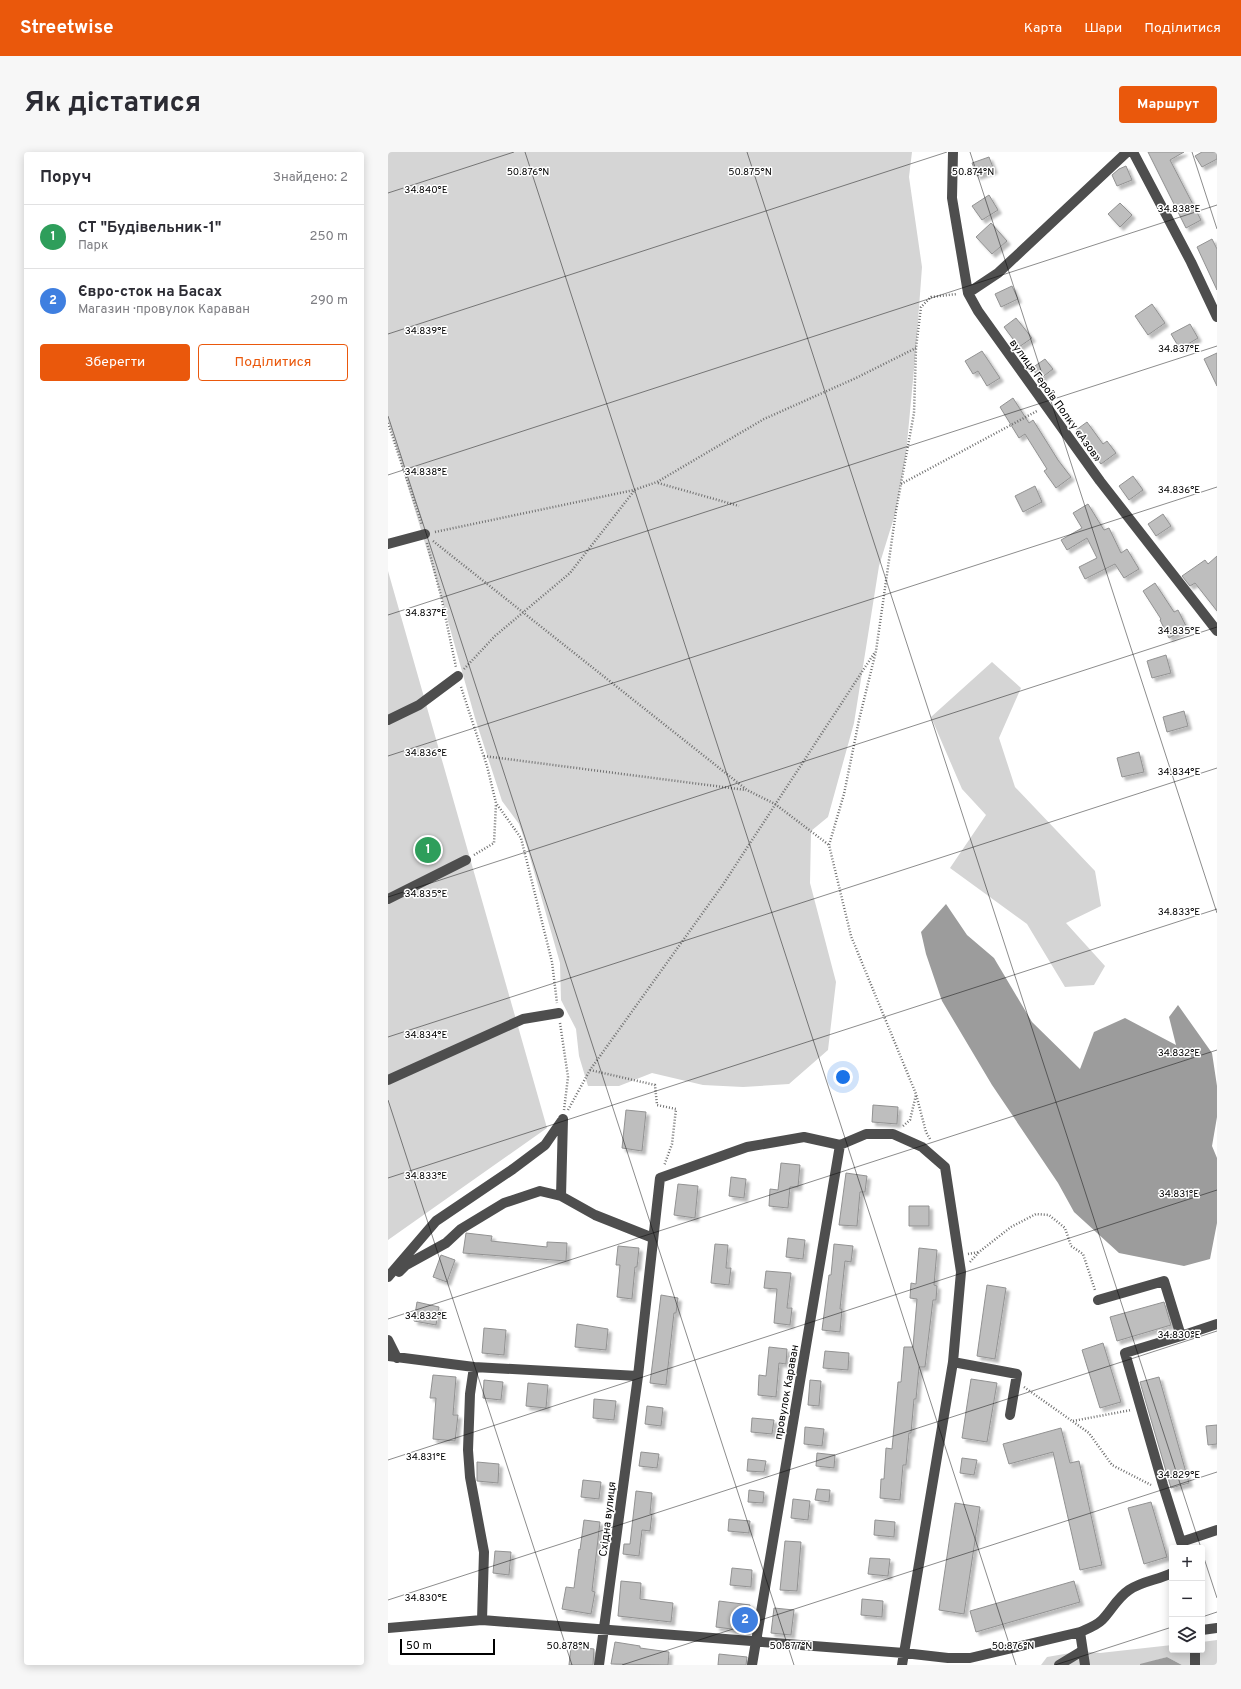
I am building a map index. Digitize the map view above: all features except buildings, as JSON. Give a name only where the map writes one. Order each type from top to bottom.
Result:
[{"type":"street","name":"вулиця Героїв Полку «Азов»","points":[[953,152],[952,198],[968,293],[978,312],[1100,481],[1216,627]]},
{"type":"street","points":[[968,293],[998,273],[1127,152]]},
{"type":"street","points":[[1133,152],[1191,262],[1217,317]]},
{"type":"street","points":[[388,544],[425,534]]},
{"type":"street","points":[[388,720],[419,706],[458,676]]},
{"type":"street","points":[[388,899],[466,860]]},
{"type":"street","points":[[388,1080],[523,1019],[559,1013]]},
{"type":"street","points":[[561,1196],[563,1119]]},
{"type":"street","points":[[388,1277],[436,1221],[513,1169],[545,1145],[563,1119]]},
{"type":"street","points":[[660,1178],[747,1147],[804,1137],[840,1145],[866,1134],[893,1134],[922,1148],[945,1167],[961,1272],[952,1362],[902,1665]]},
{"type":"street","name":"провулок Караван","points":[[752,1665],[840,1145]]},
{"type":"street","name":"Східна вулиця","points":[[599,1665],[605,1630],[638,1376],[660,1178]]},
{"type":"street","points":[[388,1281],[406,1265],[446,1243],[461,1229],[504,1203],[540,1191],[561,1196],[595,1215],[653,1238]]},
{"type":"street","points":[[1098,1300],[1164,1281],[1181,1336]]},
{"type":"street","points":[[1217,1324],[1126,1352],[1165,1493],[1182,1545],[1217,1530]]},
{"type":"street","points":[[388,1340],[393,1357],[474,1367],[638,1376]]},
{"type":"street","points":[[952,1362],[1017,1374],[1010,1415]]},
{"type":"street","points":[[474,1367],[470,1394],[468,1450],[470,1477],[484,1552],[482,1620]]},
{"type":"street","points":[[388,1628],[482,1620],[904,1653],[948,1658],[970,1658],[1080,1632],[1101,1621],[1120,1598],[1137,1585],[1169,1573]]},
{"type":"street","points":[[1205,1630],[1217,1628]]},
{"type":"street","points":[[1080,1632],[1085,1665]]},
{"type":"street","points":[[1059,1665],[1082,1651]]},
{"type":"street","points":[[1195,1653],[1195,1665]]},
{"type":"path","points":[[932,1144],[926,1132],[916,1094],[852,936],[829,845],[844,794],[859,720],[876,651],[901,484],[914,413],[916,348],[921,307],[931,297],[968,293]]},
{"type":"path","points":[[425,534],[634,490],[657,482],[764,419],[856,378],[916,348]]},
{"type":"path","points":[[901,484],[1046,406]]},
{"type":"path","points":[[388,423],[425,534],[441,596],[458,676],[484,756],[496,803],[494,843],[466,860]]},
{"type":"path","points":[[657,482],[739,506]]},
{"type":"path","points":[[458,676],[495,636],[570,573],[634,490]]},
{"type":"path","points":[[425,534],[747,790],[775,804],[829,845]]},
{"type":"path","points":[[563,1119],[590,1070],[722,886],[876,651]]},
{"type":"path","points":[[484,756],[747,790]]},
{"type":"path","points":[[496,803],[521,838],[552,962],[568,1078],[563,1119]]},
{"type":"path","points":[[590,1070],[655,1084],[657,1105],[676,1109],[672,1144],[660,1178]]},
{"type":"path","points":[[893,1134],[910,1120],[916,1094]]},
{"type":"path","points":[[961,1272],[979,1252],[1011,1227],[1036,1214],[1049,1215],[1065,1228],[1071,1246],[1083,1254],[1098,1300]]},
{"type":"path","points":[[1016,1381],[1089,1433],[1112,1465],[1165,1493]]},
{"type":"path","points":[[1073,1421],[1141,1408]]},
{"type":"shaded area","points":[[388,152],[912,152],[909,177],[922,267],[906,454],[896,511],[879,566],[854,723],[828,817],[811,831],[810,883],[836,982],[828,1050],[789,1084],[743,1087],[703,1085],[652,1073],[619,1086],[588,1086],[579,1056],[576,1029],[561,1000],[560,963],[527,847],[519,824],[502,801],[475,718],[441,596],[388,421]]},
{"type":"shaded area","points":[[388,571],[547,1128],[388,1240]]},
{"type":"shaded area","points":[[992,662],[1021,688],[999,738],[1015,787],[1095,871],[1101,906],[1066,923],[1105,966],[1094,985],[1065,987],[1027,924],[950,868],[986,815],[962,789],[931,717]]},
{"type":"shaded area","points":[[946,904],[967,935],[994,958],[1032,1022],[1080,1069],[1094,1032],[1125,1018],[1176,1045],[1169,1017],[1178,1005],[1212,1053],[1217,1086],[1217,1117],[1212,1146],[1217,1158],[1217,1223],[1210,1259],[1184,1266],[1119,1253],[1074,1212],[1058,1183],[992,1085],[942,1001],[926,954],[921,932]]},
{"type":"shaded area","points":[[1217,1640],[1217,1665],[1182,1665],[1167,1657],[1140,1665],[1041,1665],[1047,1657],[1082,1651],[1100,1653],[1169,1645],[1169,1653],[1205,1653],[1205,1642]]},
{"type":"shaded area","points":[[1167,1657],[1182,1665],[1140,1665],[1140,1664]]},
{"type":"place","name":"СТ \"Будівельник-1\"","points":[[428,850]]},
{"type":"place","name":"Євро-сток на Басах","points":[[745,1620]]}]
